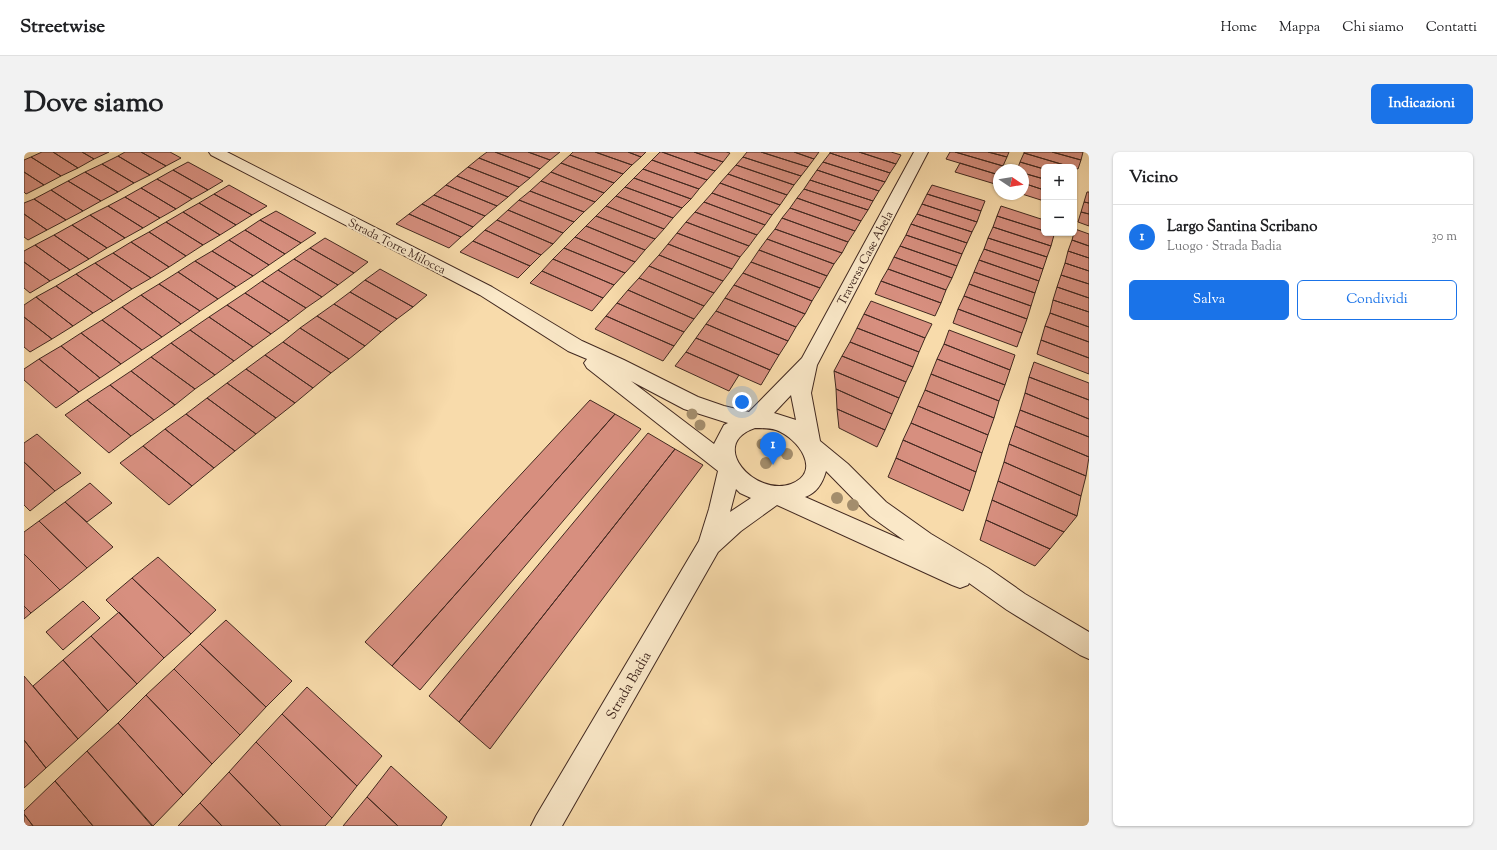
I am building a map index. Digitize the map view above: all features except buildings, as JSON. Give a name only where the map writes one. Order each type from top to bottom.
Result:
[{"type":"street","name":"Strada Torre Milocca","points":[[216,152],[486,291],[575,346]]},
{"type":"street","name":"Traversa Case Abela","points":[[809,363],[922,152]]},
{"type":"street","points":[[575,346],[617,365],[691,403],[724,414],[752,420],[779,422],[791,427],[802,434],[815,455],[816,472],[812,480],[799,491],[777,495],[761,493],[748,487],[728,469],[606,374],[575,346]]},
{"type":"street","points":[[709,545],[720,509],[728,469],[724,457],[726,438],[732,430],[740,424],[752,420],[770,405],[809,363]]},
{"type":"street","points":[[809,363],[801,393],[810,445],[840,470],[878,510],[923,541],[980,576],[1016,602],[1089,646]]},
{"type":"street","points":[[709,545],[723,530],[736,520],[777,495]]},
{"type":"street","points":[[777,495],[1016,602]]},
{"type":"street","name":"Strada Badia","points":[[546,826],[709,545]]},
{"type":"place","name":"Largo Santina Scribano","points":[[773,465]]}]
